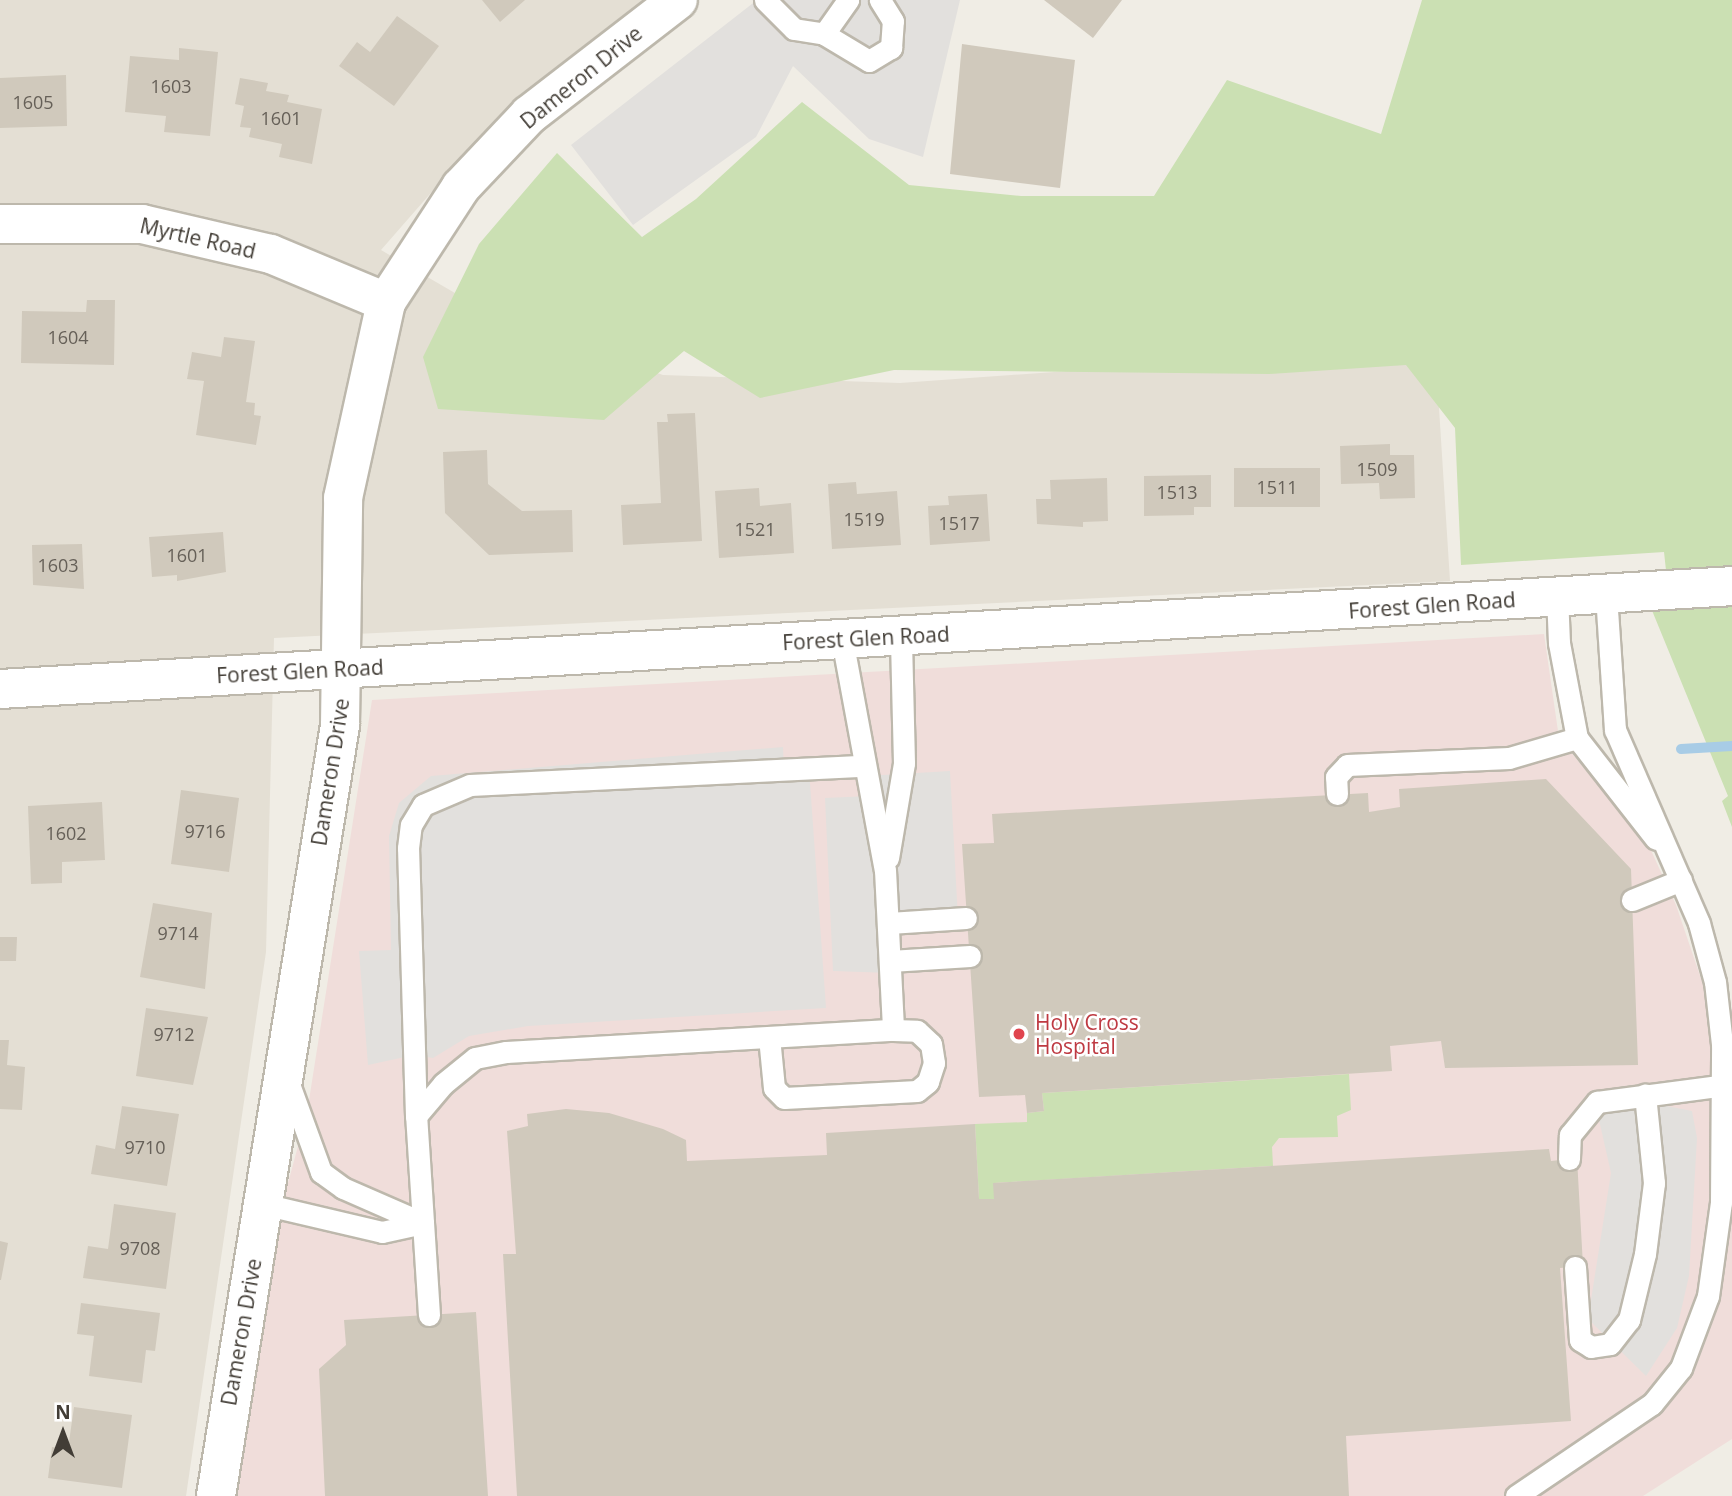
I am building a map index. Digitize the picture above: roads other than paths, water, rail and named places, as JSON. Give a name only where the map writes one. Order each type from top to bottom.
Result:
[{"type":"street","name":"Dameron Drive","points":[[216,1496],[283,1066],[340,725],[345,669],[340,576],[343,498],[386,302],[461,187],[529,115],[678,0]]},
{"type":"street","name":"Myrtle Road","points":[[0,224],[142,224],[271,254],[386,302]]},
{"type":"street","name":"Forest Glen Road","points":[[0,689],[1732,586]]},
{"type":"lane","points":[[765,0],[794,29],[824,34],[869,61],[891,48],[894,20],[880,0]]},
{"type":"lane","points":[[824,34],[848,0]]},
{"type":"lane","points":[[1516,1496],[1652,1404],[1687,1357],[1708,1296],[1721,1202],[1719,1086],[1722,1044],[1715,982],[1709,951],[1681,880],[1664,849],[1615,730],[1606,593]]},
{"type":"lane","points":[[1557,595],[1559,643],[1577,738],[1592,764],[1664,849]]},
{"type":"lane","points":[[886,870],[904,763],[901,636]]},
{"type":"lane","points":[[842,639],[864,766],[886,870],[893,1030]]},
{"type":"lane","points":[[1337,794],[1336,776],[1347,765],[1509,758],[1577,738]]},
{"type":"lane","points":[[429,1315],[416,1116],[408,848],[411,825],[423,805],[470,785],[864,766]]},
{"type":"lane","points":[[1632,900],[1681,880]]},
{"type":"lane","points":[[889,923],[966,918]]},
{"type":"lane","points":[[890,961],[970,956]]},
{"type":"lane","points":[[416,1116],[443,1084],[475,1058],[529,1050],[893,1030],[917,1031],[931,1044],[934,1063],[928,1082],[917,1091],[784,1098],[774,1088],[769,1037]]},
{"type":"lane","points":[[283,1066],[321,1172],[343,1188],[422,1223]]},
{"type":"lane","points":[[1569,1159],[1570,1135],[1597,1102],[1719,1086]]},
{"type":"lane","points":[[1574,1267],[1580,1340],[1591,1347],[1610,1344],[1629,1320],[1645,1254],[1654,1183],[1645,1094]]},
{"type":"lane","points":[[263,1205],[383,1232],[422,1223]]},
{"type":"waterway","points":[[1681,749],[1732,746]]},
{"type":"place","name":"Holy Cross Hospital","points":[[1019,1034]]}]
